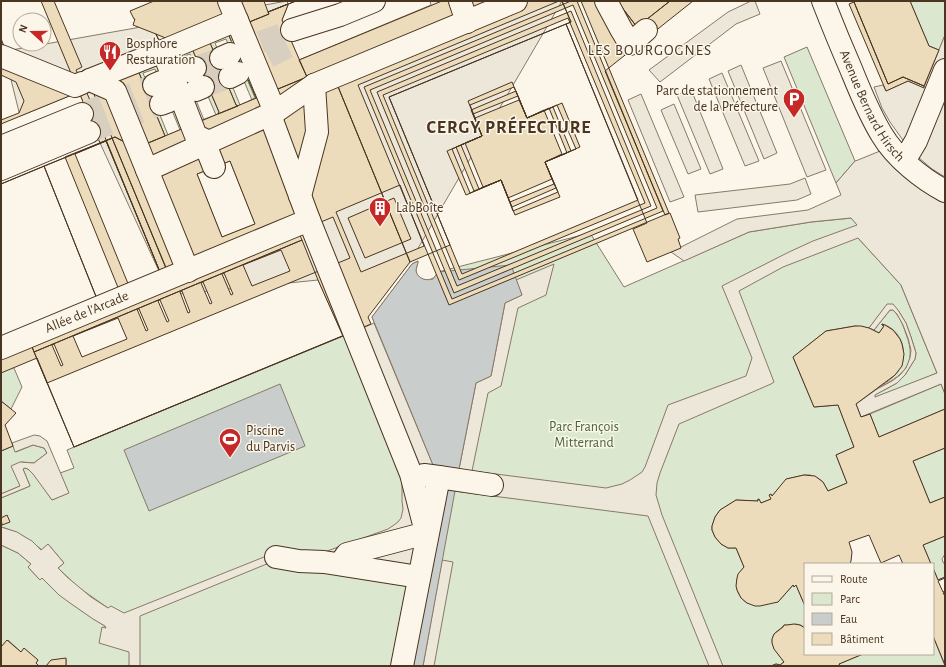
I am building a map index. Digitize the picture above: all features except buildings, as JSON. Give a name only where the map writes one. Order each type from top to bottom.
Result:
[{"type":"street","points":[[295,36],[374,1]]},
{"type":"street","points":[[460,1],[467,22]]},
{"type":"street","points":[[147,170],[272,114],[314,85],[516,1]]},
{"type":"street","points":[[606,1],[630,44],[646,30]]},
{"type":"street","name":"Avenue Bernard Hirsch","points":[[823,1],[866,105],[882,136],[893,150],[921,176],[945,191]]},
{"type":"street","points":[[181,274],[147,170],[115,91],[90,80],[163,51],[233,10],[272,114],[309,220],[411,474],[428,536]]},
{"type":"street","points":[[163,51],[196,136],[203,139],[214,167]]},
{"type":"street","points":[[1,56],[76,86],[82,84]]},
{"type":"street","points":[[904,161],[916,141],[945,70]]},
{"type":"street","points":[[300,196],[317,132],[314,85]]},
{"type":"street","points":[[1,147],[85,123],[1,169]]},
{"type":"street","name":"Allée de l'Arcade","points":[[1,348],[309,220]]},
{"type":"street","points":[[411,474],[492,485]]},
{"type":"street","points":[[402,666],[439,477]]},
{"type":"street","points":[[340,564],[347,554],[415,536],[428,536]]},
{"type":"street","points":[[276,557],[299,561],[340,564],[419,577]]},
{"type":"green space","points":[[910,1],[945,1],[945,35],[939,50],[929,46]]},
{"type":"green space","points":[[227,31],[256,98],[252,100],[226,39],[215,43],[240,105],[238,106],[236,105],[208,38]]},
{"type":"green space","points":[[191,46],[219,112],[216,115],[190,54],[179,58],[204,120],[200,120],[173,53]]},
{"type":"green space","points":[[807,47],[855,161],[836,183],[784,57]]},
{"type":"green space","points":[[155,60],[182,129],[180,130],[155,69],[143,73],[168,135],[165,136],[137,68]]},
{"type":"green space","name":"Parc François Mitterrand","points":[[852,218],[857,225],[858,238],[901,285],[937,373],[876,398],[874,395],[897,383],[905,375],[915,359],[916,353],[906,323],[898,310],[887,305],[869,328],[855,326],[826,331],[793,357],[814,407],[838,405],[854,447],[836,455],[847,483],[828,491],[823,482],[810,475],[787,479],[771,499],[761,503],[758,499],[758,501],[736,500],[720,510],[715,517],[712,526],[715,537],[721,544],[728,548],[736,548],[744,567],[738,576],[736,586],[737,591],[747,603],[778,602],[793,585],[794,587],[796,585],[804,604],[804,627],[797,624],[784,625],[775,633],[772,641],[773,645],[776,652],[784,662],[780,665],[66,666],[66,659],[46,666],[39,666],[36,663],[38,660],[24,649],[21,652],[8,640],[1,647],[1,545],[18,553],[31,564],[28,567],[40,580],[42,578],[72,604],[105,626],[106,628],[102,628],[118,649],[108,608],[78,587],[58,568],[64,563],[48,544],[42,550],[23,536],[1,527],[1,498],[30,486],[23,469],[25,468],[32,472],[52,500],[68,493],[60,473],[74,468],[67,450],[343,336],[346,338],[427,451],[372,317],[412,264],[418,261],[416,270],[418,276],[422,279],[429,280],[432,279],[438,272],[590,233],[624,287],[749,232],[811,222]]},
{"type":"green space","points":[[890,310],[893,310],[904,327],[909,345],[909,361],[901,374],[877,389],[897,373],[902,364],[903,350],[899,337],[889,327],[882,324],[884,326],[879,333],[874,330]]},
{"type":"green space","points":[[11,361],[22,387],[11,409],[1,401],[1,365]]},
{"type":"green space","points":[[941,384],[945,394],[945,409],[879,437],[870,414]]},
{"type":"green space","points":[[33,445],[44,448],[47,453],[34,463],[21,462],[20,486],[1,494],[1,451],[13,446],[16,452]]},
{"type":"green space","points":[[945,448],[945,497],[930,503],[913,461]]},
{"type":"green space","points":[[945,536],[945,554],[942,559],[945,565],[945,577],[938,580],[934,570],[934,563],[931,563],[923,545]]},
{"type":"green space","points":[[934,638],[945,666],[840,666],[839,664],[861,655],[934,655]]},
{"type":"shaded area","points":[[287,1],[288,4],[268,12],[269,14],[288,5],[282,20],[299,60],[431,5],[430,1],[562,1],[410,262],[357,318],[363,328],[374,323],[433,465],[459,469],[476,383],[491,376],[505,303],[522,295],[516,280],[554,264],[546,295],[518,308],[501,386],[488,393],[472,471],[606,488],[622,484],[642,472],[668,405],[746,376],[752,358],[722,286],[813,241],[857,225],[851,218],[811,222],[749,232],[684,261],[671,252],[737,219],[808,210],[841,195],[836,183],[855,161],[880,151],[903,176],[916,186],[945,202],[945,394],[941,384],[861,417],[856,404],[900,375],[906,368],[910,358],[911,350],[908,338],[903,325],[893,310],[890,310],[874,330],[869,328],[887,304],[893,304],[906,323],[916,353],[915,359],[905,375],[897,383],[875,395],[875,397],[937,373],[901,285],[858,238],[783,267],[739,291],[774,382],[679,424],[660,473],[656,495],[662,515],[723,666],[709,666],[648,516],[446,490],[411,666],[391,666],[407,583],[274,561],[140,616],[140,666],[129,666],[129,652],[99,643],[102,627],[106,628],[105,626],[59,595],[42,578],[40,580],[28,567],[31,564],[18,553],[1,545],[1,527],[17,532],[32,541],[41,550],[48,544],[64,563],[58,568],[67,577],[91,597],[108,608],[111,606],[124,613],[274,553],[308,558],[388,529],[401,518],[403,509],[402,478],[346,338],[343,336],[318,280],[170,295],[100,143],[79,92],[20,116],[1,39],[6,51],[52,52],[52,43]],"holes":[[[227,31],[255,98],[238,106],[236,105],[208,39]],[[191,46],[219,112],[218,114],[202,120],[200,120],[173,53]],[[156,61],[182,129],[165,136],[137,68]],[[230,161],[255,224],[222,237],[197,174]]]},
{"type":"shaded area","name":"Parc de stationnement de la Préfecture","points":[[751,1],[755,1],[760,14],[736,24],[660,82],[649,70],[728,12]]},
{"type":"shaded area","points":[[945,35],[945,177],[932,169],[905,143],[882,108],[874,87],[883,85],[886,91],[908,81],[924,87]]},
{"type":"shaded area","name":"Parc de stationnement de la Préfecture","points":[[781,61],[826,170],[807,177],[763,68]]},
{"type":"shaded area","name":"Parc de stationnement de la Préfecture","points":[[741,65],[777,153],[764,159],[728,71]]},
{"type":"shaded area","name":"Parc de stationnement de la Préfecture","points":[[722,73],[759,161],[745,166],[709,79]]},
{"type":"shaded area","name":"Parc de stationnement de la Préfecture","points":[[691,89],[723,169],[710,174],[677,95]]},
{"type":"shaded area","name":"Parc de stationnement de la Préfecture","points":[[641,94],[684,197],[670,202],[628,100]]},
{"type":"shaded area","name":"Parc de stationnement de la Préfecture","points":[[674,104],[701,169],[688,174],[661,110]]},
{"type":"shaded area","points":[[805,178],[811,194],[797,200],[698,212],[695,195],[790,184]]},
{"type":"shaded area","points":[[34,435],[40,436],[47,441],[69,493],[52,500],[33,474],[25,468],[23,469],[30,486],[1,498],[1,494],[20,486],[11,466],[20,462],[34,463],[47,453],[44,448],[33,445],[15,452],[12,443]]},
{"type":"shaded area","points":[[442,560],[453,562],[434,666],[423,666]]},
{"type":"water","points":[[418,261],[416,270],[417,274],[420,278],[428,280],[433,279],[438,272],[511,265],[522,295],[505,303],[491,376],[476,383],[459,469],[433,465],[372,317],[412,264]]},
{"type":"water","points":[[280,384],[305,446],[149,511],[124,450]]},
{"type":"water","points":[[445,490],[455,491],[423,666],[411,666]]},
{"type":"tunnel","points":[[230,54],[292,30]]},
{"type":"tunnel","points":[[239,72],[298,42]]},
{"type":"tunnel","points":[[195,68],[221,58]]},
{"type":"tunnel","points":[[203,87],[230,77]]},
{"type":"tunnel","points":[[82,114],[154,85]]},
{"type":"tunnel","points":[[89,132],[161,104]]},
{"type":"place","name":"Bosphore Restauration","points":[[110,72]]},
{"type":"place","name":"Parc de stationnement de la Préfecture","points":[[794,118]]},
{"type":"place","name":"LabBoîte","points":[[380,228]]},
{"type":"place","name":"Piscine du Parvis","points":[[230,458]]},
{"type":"district","name":"LES BOURGOGNES","points":[[650,50]]},
{"type":"district","name":"CERGY PRÉFECTURE","points":[[509,128]]}]
